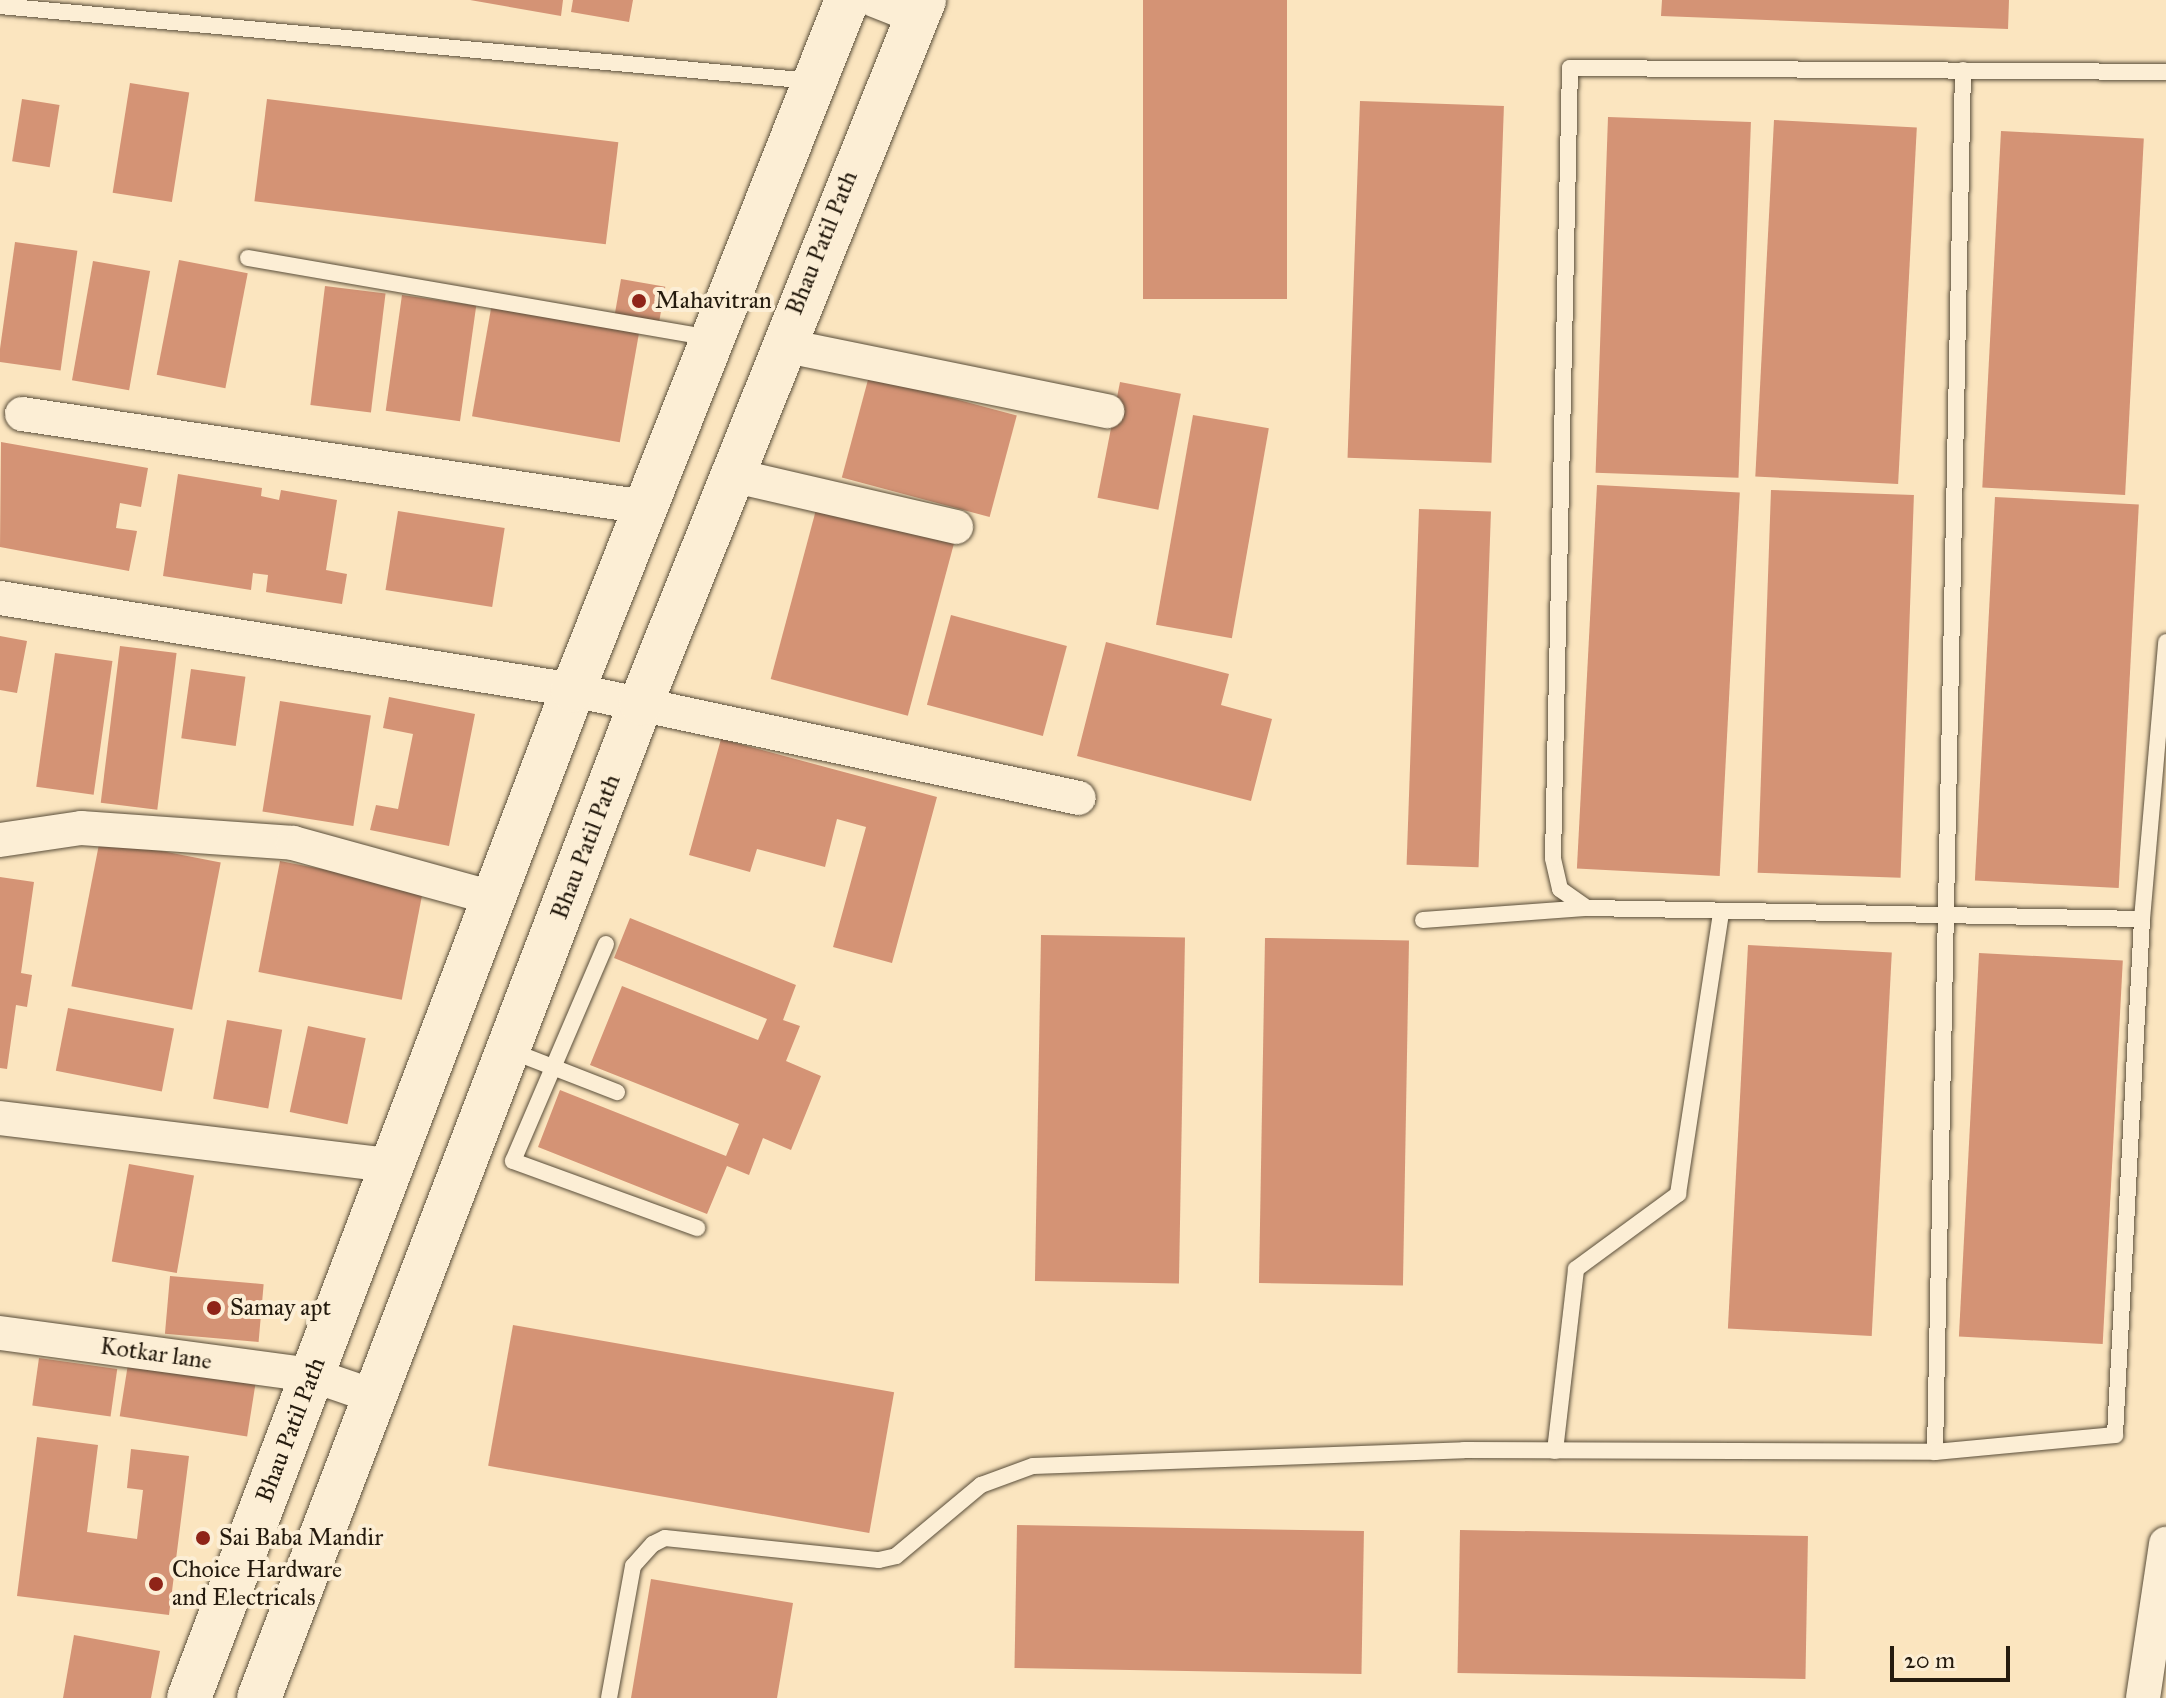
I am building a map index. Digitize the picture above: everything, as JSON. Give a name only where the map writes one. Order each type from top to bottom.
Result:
[{"type":"main road","name":"Bhau Patil Path","points":[[189,1698],[492,898],[811,81],[847,0]]},
{"type":"main road","name":"Bhau Patil Path","points":[[259,1698],[641,703],[782,345],[920,8]]},
{"type":"street","points":[[874,0],[920,8]]},
{"type":"street","points":[[782,345],[1107,411]]},
{"type":"street","points":[[22,414],[645,507]]},
{"type":"street","points":[[731,475],[956,527]]},
{"type":"street","points":[[0,598],[573,690],[1079,798]]},
{"type":"street","points":[[0,840],[81,828],[293,843],[492,898]]},
{"type":"street","points":[[0,1118],[389,1165]]},
{"type":"street","name":"Kotkar lane","points":[[0,1333],[312,1375],[376,1397]]},
{"type":"street","points":[[2143,1698],[2166,1544]]},
{"type":"lane","points":[[0,6],[811,81]]},
{"type":"lane","points":[[1587,908],[1560,889],[1553,858],[1570,68],[2166,72]]},
{"type":"lane","points":[[1935,1452],[1963,70]]},
{"type":"lane","points":[[248,258],[711,338]]},
{"type":"lane","points":[[609,1698],[633,1566],[665,1538],[879,1560],[896,1556],[981,1485],[1033,1466],[1555,1451],[1935,1452],[2115,1435],[2142,919],[2166,642]]},
{"type":"lane","points":[[1423,920],[1587,908],[1946,919],[2142,919]]},
{"type":"lane","points":[[1555,1451],[1576,1269],[1678,1194],[1721,912]]},
{"type":"lane","points":[[606,944],[556,1068],[513,1161],[697,1228]]},
{"type":"lane","points":[[508,1049],[617,1092]]},
{"type":"building","points":[[470,0],[563,0],[561,16]]},
{"type":"building","points":[[573,0],[633,0],[629,22],[571,12]]},
{"type":"building","points":[[1143,0],[1287,0],[1287,299],[1143,299]]},
{"type":"building","points":[[1662,0],[2009,0],[2008,29],[1661,16]]},
{"type":"building","points":[[130,83],[189,92],[172,202],[113,193]]},
{"type":"building","points":[[22,99],[60,105],[50,167],[12,161]]},
{"type":"building","points":[[267,99],[618,142],[606,244],[254,201]]},
{"type":"building","points":[[1360,101],[1504,106],[1491,463],[1348,458]]},
{"type":"building","points":[[1608,117],[1751,122],[1738,478],[1596,473]]},
{"type":"building","points":[[1774,120],[1917,127],[1898,484],[1755,477]]},
{"type":"building","points":[[2001,131],[2144,138],[2125,495],[1982,488]]},
{"type":"building","points":[[15,242],[77,251],[61,371],[0,362]]},
{"type":"building","points":[[179,260],[248,273],[225,388],[157,375]]},
{"type":"building","points":[[93,261],[150,271],[129,390],[72,380]]},
{"type":"building","name":"Mahavitran","points":[[621,279],[665,287],[659,322],[615,314]]},
{"type":"building","points":[[325,286],[386,293],[371,413],[310,405]]},
{"type":"building","points":[[402,295],[476,305],[460,421],[386,411]]},
{"type":"building","points":[[492,303],[640,329],[620,442],[472,416]]},
{"type":"building","points":[[869,376],[1017,416],[990,517],[842,477]]},
{"type":"building","points":[[1120,382],[1181,394],[1158,510],[1097,498]]},
{"type":"building","points":[[1193,415],[1269,428],[1232,638],[1156,625]]},
{"type":"building","points":[[1,442],[148,468],[141,507],[120,503],[116,528],[137,531],[129,571],[0,547]]},
{"type":"building","points":[[178,474],[262,488],[261,496],[279,500],[281,490],[337,500],[326,570],[347,574],[342,604],[266,592],[268,575],[253,573],[251,590],[163,576]]},
{"type":"building","points":[[1597,485],[1740,492],[1720,876],[1577,868]]},
{"type":"building","points":[[1771,490],[1914,495],[1901,878],[1758,873]]},
{"type":"building","points":[[1995,497],[2139,505],[2119,888],[1975,880]]},
{"type":"building","points":[[817,506],[954,543],[908,716],[771,679]]},
{"type":"building","points":[[1419,509],[1491,512],[1479,867],[1407,865]]},
{"type":"building","points":[[398,511],[505,528],[492,607],[385,590]]},
{"type":"building","points":[[951,615],[1067,646],[1043,736],[927,705]]},
{"type":"building","points":[[0,636],[27,641],[17,693],[0,690]]},
{"type":"building","points":[[1106,642],[1229,674],[1221,705],[1272,719],[1251,801],[1077,756]]},
{"type":"building","points":[[120,646],[177,653],[157,810],[101,803]]},
{"type":"building","points":[[55,653],[112,661],[94,795],[36,787]]},
{"type":"building","points":[[191,669],[245,677],[236,746],[181,738]]},
{"type":"building","points":[[389,697],[475,714],[449,846],[370,830],[376,805],[398,809],[413,734],[383,728]]},
{"type":"building","points":[[280,701],[371,715],[353,826],[262,812]]},
{"type":"building","points":[[721,739],[937,797],[892,963],[833,947],[866,827],[837,819],[825,867],[757,849],[750,872],[689,855]]},
{"type":"building","points":[[100,839],[221,862],[192,1010],[71,986]]},
{"type":"building","points":[[280,861],[423,889],[402,1000],[258,972]]},
{"type":"building","points":[[0,877],[34,882],[21,973],[32,975],[27,1007],[16,1005],[7,1069],[0,1068]]},
{"type":"building","points":[[630,918],[796,985],[783,1020],[800,1026],[786,1061],[821,1076],[791,1150],[763,1138],[749,1175],[727,1166],[707,1214],[538,1147],[560,1090],[726,1156],[739,1124],[590,1065],[622,986],[758,1040],[767,1019],[614,958]]},
{"type":"building","points":[[1041,935],[1185,938],[1179,1283],[1035,1281]]},
{"type":"building","points":[[1265,938],[1409,941],[1403,1285],[1259,1283]]},
{"type":"building","points":[[1748,945],[1892,953],[1872,1336],[1728,1328]]},
{"type":"building","points":[[1979,953],[2123,961],[2103,1344],[1959,1336]]},
{"type":"building","points":[[68,1008],[174,1029],[162,1091],[56,1071]]},
{"type":"building","points":[[227,1020],[282,1030],[268,1109],[213,1099]]},
{"type":"building","points":[[308,1026],[366,1038],[347,1124],[290,1112]]},
{"type":"building","points":[[129,1164],[194,1175],[177,1273],[112,1261]]},
{"type":"building","name":"Samay apt","points":[[170,1276],[264,1284],[259,1342],[165,1334]]},
{"type":"building","points":[[513,1325],[894,1392],[869,1533],[488,1466]]},
{"type":"building","points":[[39,1358],[117,1369],[111,1417],[32,1406]]},
{"type":"building","points":[[128,1364],[255,1384],[247,1437],[120,1416]]},
{"type":"building","points":[[37,1437],[98,1445],[87,1532],[137,1539],[143,1490],[127,1488],[131,1449],[189,1456],[169,1615],[17,1596]]},
{"type":"building","points":[[1017,1525],[1364,1531],[1361,1674],[1015,1668]]},
{"type":"building","points":[[1460,1530],[1808,1536],[1805,1679],[1458,1673]]},
{"type":"building","points":[[651,1579],[793,1603],[777,1698],[631,1698]]},
{"type":"building","points":[[74,1635],[160,1651],[151,1698],[63,1698]]},
{"type":"place","name":"Mahavitran","points":[[639,301]]},
{"type":"place","name":"Samay apt","points":[[214,1308]]},
{"type":"place","name":"Sai Baba Mandir","points":[[203,1538]]},
{"type":"place","name":"Choice Hardware and Electricals","points":[[156,1584]]}]
